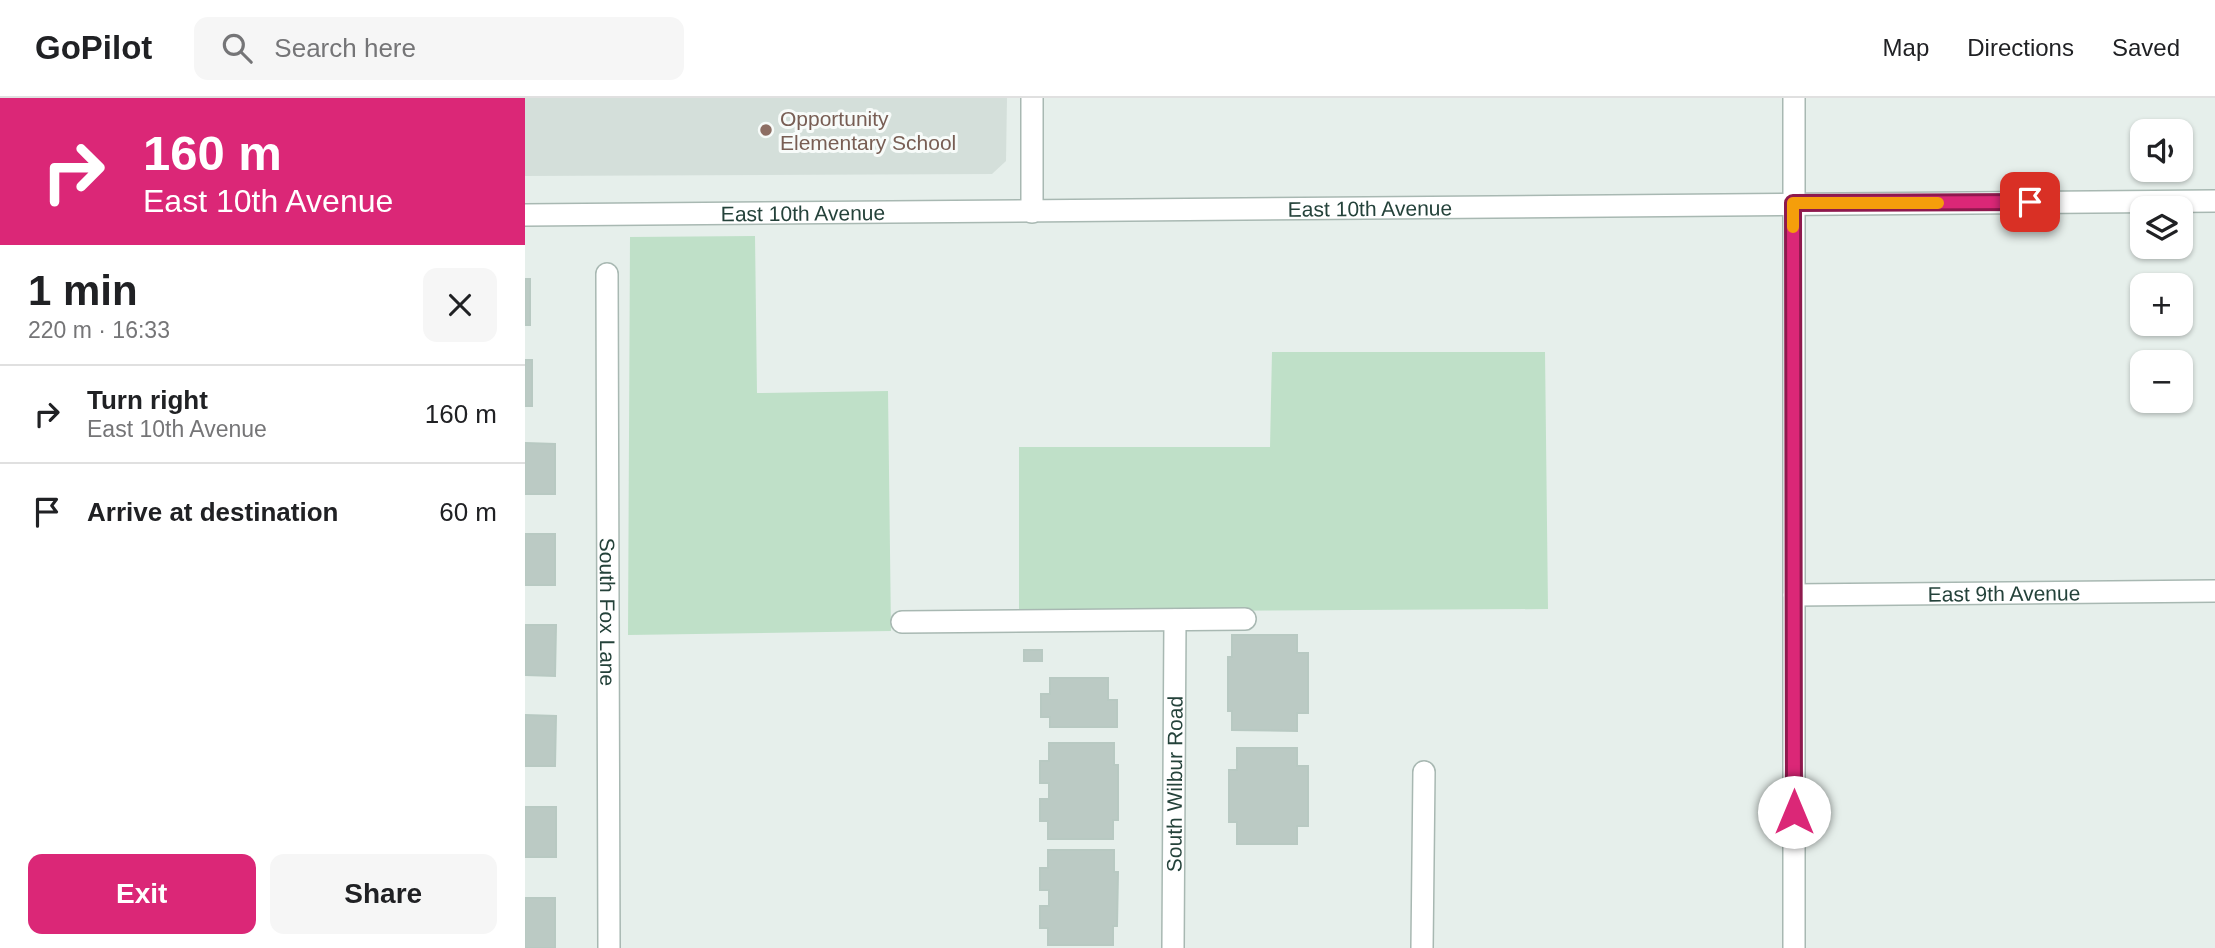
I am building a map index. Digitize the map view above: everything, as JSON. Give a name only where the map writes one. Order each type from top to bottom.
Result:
[{"type":"street","points":[[1032,212],[1033,98]]},
{"type":"street","points":[[1794,98],[1794,948]]},
{"type":"street","name":"East 10th Avenue","points":[[525,215],[2215,201]]},
{"type":"street","name":"South Fox Lane","points":[[607,274],[609,948]]},
{"type":"street","name":"East 9th Avenue","points":[[1794,595],[2215,591]]},
{"type":"street","points":[[902,621],[1245,619]]},
{"type":"street","name":"South Wilbur Road","points":[[1173,948],[1175,620]]},
{"type":"street","points":[[1422,948],[1423,772]]},
{"type":"shaded area","name":"Opportunity Elementary School","points":[[525,98],[1007,98],[1006,161],[992,174],[525,176]]},
{"type":"green space","points":[[755,236],[757,393],[888,391],[891,631],[628,635],[630,237]]},
{"type":"green space","points":[[1272,352],[1545,352],[1548,609],[1019,612],[1019,447],[1270,447]]},
{"type":"building","points":[[525,279],[530,279],[530,325],[525,325]]},
{"type":"building","points":[[525,360],[532,360],[532,406],[525,406]]},
{"type":"building","points":[[525,443],[555,444],[555,494],[525,494]]},
{"type":"building","points":[[525,534],[555,534],[555,585],[525,585]]},
{"type":"building","points":[[525,625],[556,625],[555,676],[525,675]]},
{"type":"building","points":[[1232,635],[1297,635],[1297,653],[1308,653],[1308,713],[1297,713],[1297,731],[1232,730],[1232,711],[1228,711],[1228,657],[1232,657]]},
{"type":"building","points":[[1024,650],[1042,650],[1042,661],[1024,661]]},
{"type":"building","points":[[1050,678],[1108,678],[1108,700],[1117,700],[1117,727],[1050,727],[1050,717],[1041,717],[1041,694],[1050,694]]},
{"type":"building","points":[[525,715],[556,716],[555,766],[525,766]]},
{"type":"building","points":[[1049,743],[1114,743],[1114,765],[1118,765],[1118,820],[1113,820],[1113,839],[1048,839],[1048,821],[1040,821],[1040,799],[1049,799],[1049,783],[1040,783],[1040,761],[1049,761]]},
{"type":"building","points":[[1237,748],[1297,748],[1297,766],[1308,766],[1308,826],[1297,826],[1297,844],[1237,844],[1237,822],[1229,822],[1229,770],[1237,770]]},
{"type":"building","points":[[525,807],[556,807],[556,857],[525,857]]},
{"type":"building","points":[[1048,850],[1114,850],[1114,872],[1118,872],[1117,926],[1113,926],[1113,945],[1048,945],[1048,928],[1040,928],[1040,906],[1049,906],[1049,890],[1040,890],[1040,868],[1048,868]]},
{"type":"building","points":[[525,898],[555,898],[555,948],[525,948]]},
{"type":"slow traffic","points":[[1793,227],[1793,203],[1938,203]]},
{"type":"place","name":"Opportunity Elementary School","points":[[766,130]]},
{"type":"route","points":[[1794,812],[1793,203],[2030,202]]}]
